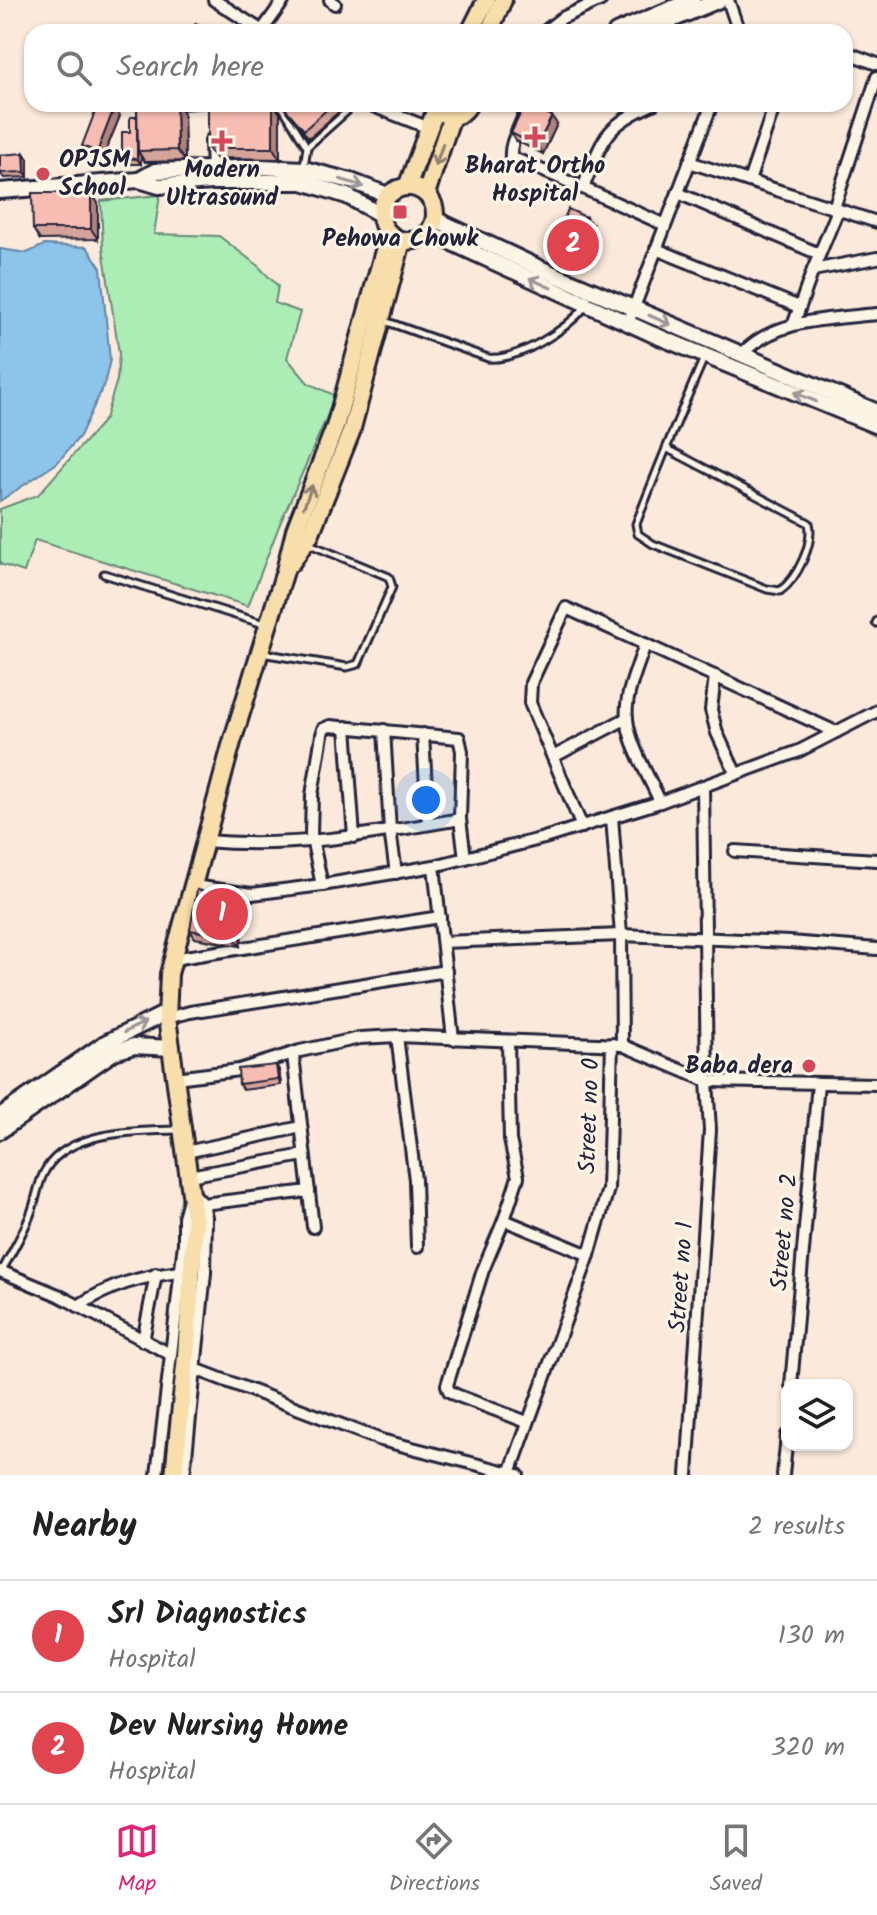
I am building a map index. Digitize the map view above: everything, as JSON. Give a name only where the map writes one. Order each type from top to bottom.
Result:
[{"type":"main road","points":[[492,24],[503,0]]},
{"type":"main road","points":[[635,24],[692,0]]},
{"type":"main road","points":[[662,24],[719,0]]},
{"type":"main road","points":[[473,24],[483,1]]},
{"type":"main road","points":[[407,187],[434,112]]},
{"type":"main road","points":[[442,112],[452,116],[463,112]]},
{"type":"main road","points":[[426,194],[452,116]]},
{"type":"main road","points":[[0,191],[139,180],[155,171],[212,175],[303,175],[351,181],[388,195]]},
{"type":"main road","points":[[303,175],[381,215]]},
{"type":"main road","points":[[407,187],[426,194],[435,208],[432,226],[413,241],[396,237],[384,229],[380,208],[392,191],[407,187]]},
{"type":"main road","points":[[432,226],[587,304],[631,316]]},
{"type":"main road","points":[[432,226],[877,426]]},
{"type":"main road","points":[[174,1475],[195,1223],[168,1015],[169,974],[295,530],[335,427],[352,394],[396,237]]},
{"type":"main road","points":[[708,349],[741,355],[877,412]]},
{"type":"main road","points":[[285,571],[305,542],[351,432],[352,394]]},
{"type":"main road","points":[[0,1116],[105,1043],[168,1015]]},
{"type":"main road","points":[[0,1131],[114,1052],[134,1046],[172,1048]]},
{"type":"street","points":[[214,0],[250,24]]},
{"type":"street","points":[[268,24],[284,0]]},
{"type":"street","points":[[554,24],[601,0]]},
{"type":"street","points":[[728,0],[736,24]]},
{"type":"street","points":[[853,55],[877,64]]},
{"type":"street","points":[[794,323],[836,209],[877,77]]},
{"type":"street","points":[[211,112],[211,117]]},
{"type":"street","points":[[388,112],[429,128]]},
{"type":"street","points":[[525,112],[511,147],[511,157],[665,225]]},
{"type":"street","points":[[583,188],[604,137],[615,124],[638,112]]},
{"type":"street","points":[[631,316],[709,112]]},
{"type":"street","points":[[749,181],[772,112]]},
{"type":"street","points":[[211,130],[212,175]]},
{"type":"street","points":[[689,162],[877,222]]},
{"type":"street","points":[[678,193],[819,254]]},
{"type":"street","points":[[656,249],[799,307]]},
{"type":"street","points":[[813,270],[877,258]]},
{"type":"street","points":[[741,355],[753,341],[794,323],[877,314]]},
{"type":"street","points":[[582,827],[530,703],[531,683],[564,609],[571,608],[836,732]]},
{"type":"street","points":[[645,644],[629,698],[627,718],[634,743],[660,802]]},
{"type":"street","points":[[715,676],[711,710],[717,733],[736,774]]},
{"type":"street","points":[[193,886],[252,894],[434,866],[582,827],[660,802],[799,751],[877,711]]},
{"type":"street","points":[[553,757],[627,718]]},
{"type":"street","points":[[322,885],[313,842],[312,795],[323,729],[330,726],[455,737],[461,743],[460,819],[465,858]]},
{"type":"street","points":[[346,727],[354,837]]},
{"type":"street","points":[[384,730],[396,873]]},
{"type":"street","points":[[423,734],[428,824]]},
{"type":"street","name":"Street no 1","points":[[687,1475],[710,1130],[703,786]]},
{"type":"street","name":"Street no 0","points":[[514,1474],[527,1422],[589,1255],[608,1189],[621,935],[612,817]]},
{"type":"street","points":[[205,841],[252,846],[313,842],[460,819]]},
{"type":"street","points":[[735,851],[877,860]]},
{"type":"street","points":[[434,866],[453,1039]]},
{"type":"street","points":[[173,959],[440,917]]},
{"type":"street","points":[[443,942],[621,935],[877,949]]},
{"type":"street","points":[[168,1015],[446,971]]},
{"type":"street","points":[[397,1036],[415,1180],[417,1247]]},
{"type":"street","points":[[176,1078],[239,1070],[360,1038],[397,1036],[617,1045],[707,1081],[877,1084]]},
{"type":"street","points":[[508,1041],[510,1140],[518,1177],[483,1270],[447,1385],[449,1391],[456,1395],[527,1422]]},
{"type":"street","points":[[293,1055],[313,1227]]},
{"type":"street","name":"Street no 2","points":[[792,1379],[818,1083]]},
{"type":"street","points":[[186,1152],[301,1127]]},
{"type":"street","points":[[190,1183],[304,1155]]},
{"type":"street","points":[[184,1475],[205,1273],[206,1217],[203,1204],[190,1183]]},
{"type":"street","points":[[157,1475],[190,1183]]},
{"type":"street","points":[[203,1204],[309,1191]]},
{"type":"street","points":[[504,1220],[589,1255]]},
{"type":"street","points":[[1,1272],[78,1306],[170,1354]]},
{"type":"street","points":[[78,1306],[98,1293],[142,1276],[180,1272]]},
{"type":"street","points":[[143,1341],[156,1274]]},
{"type":"street","points":[[195,1369],[381,1440],[514,1474]]},
{"type":"street","points":[[783,1475],[785,1451]]},
{"type":"lane","points":[[285,112],[307,147],[303,175]]},
{"type":"lane","points":[[307,147],[346,112]]},
{"type":"lane","points":[[374,317],[488,358],[501,359],[553,335],[569,324],[587,304]]},
{"type":"lane","points":[[666,448],[809,523],[808,545],[791,584],[780,591],[767,589],[653,544],[638,534],[636,524],[666,448],[708,349]]},
{"type":"lane","points":[[260,653],[347,667],[358,664],[377,624],[392,587],[389,577],[305,542]]},
{"type":"lane","points":[[104,574],[268,625]]},
{"type":"lane","points":[[1,1272],[31,1213],[43,1175],[60,1155],[87,1140],[103,1136],[183,1129]]},
{"type":"green space","points":[[160,195],[154,234],[219,236],[257,265],[278,286],[275,303],[300,312],[287,358],[308,383],[336,396],[248,606],[35,540],[24,572],[0,564],[0,509],[38,495],[105,419],[117,380],[119,353],[103,248],[101,201]]},
{"type":"water","points":[[44,245],[87,247],[101,268],[110,360],[104,385],[80,436],[57,463],[0,501],[0,249],[27,253]]},
{"type":"building","points":[[95,112],[112,112],[97,152],[82,146]]},
{"type":"building","points":[[137,112],[176,112],[177,150],[138,151]]},
{"type":"building","points":[[208,112],[273,112],[273,148],[208,148]]},
{"type":"building","points":[[288,112],[324,112],[304,130]]},
{"type":"building","points":[[521,112],[544,112],[552,116],[537,146],[511,133]]},
{"type":"building","points":[[130,117],[137,117],[137,159],[122,158],[122,132],[130,132]]},
{"type":"building","points":[[24,153],[25,172],[0,173],[0,155]]},
{"type":"building","points":[[32,193],[91,193],[91,229],[33,229]]},
{"type":"building","points":[[568,209],[586,217],[569,259],[551,251]]},
{"type":"building","points":[[197,890],[242,899],[234,938],[190,930]]},
{"type":"building","points":[[276,1065],[278,1079],[239,1084],[238,1069]]},
{"type":"place","name":"Bharat Ortho Hospital","points":[[535,137]]},
{"type":"place","name":"Modern Ultrasound","points":[[222,141]]},
{"type":"place","name":"OPJSM School","points":[[43,174]]},
{"type":"place","name":"Pehowa Chowk","points":[[400,212]]},
{"type":"place","name":"Dev Nursing Home","points":[[573,245]]},
{"type":"place","name":"Srl Diagnostics","points":[[222,914]]},
{"type":"place","name":"Baba dera","points":[[809,1066]]}]
